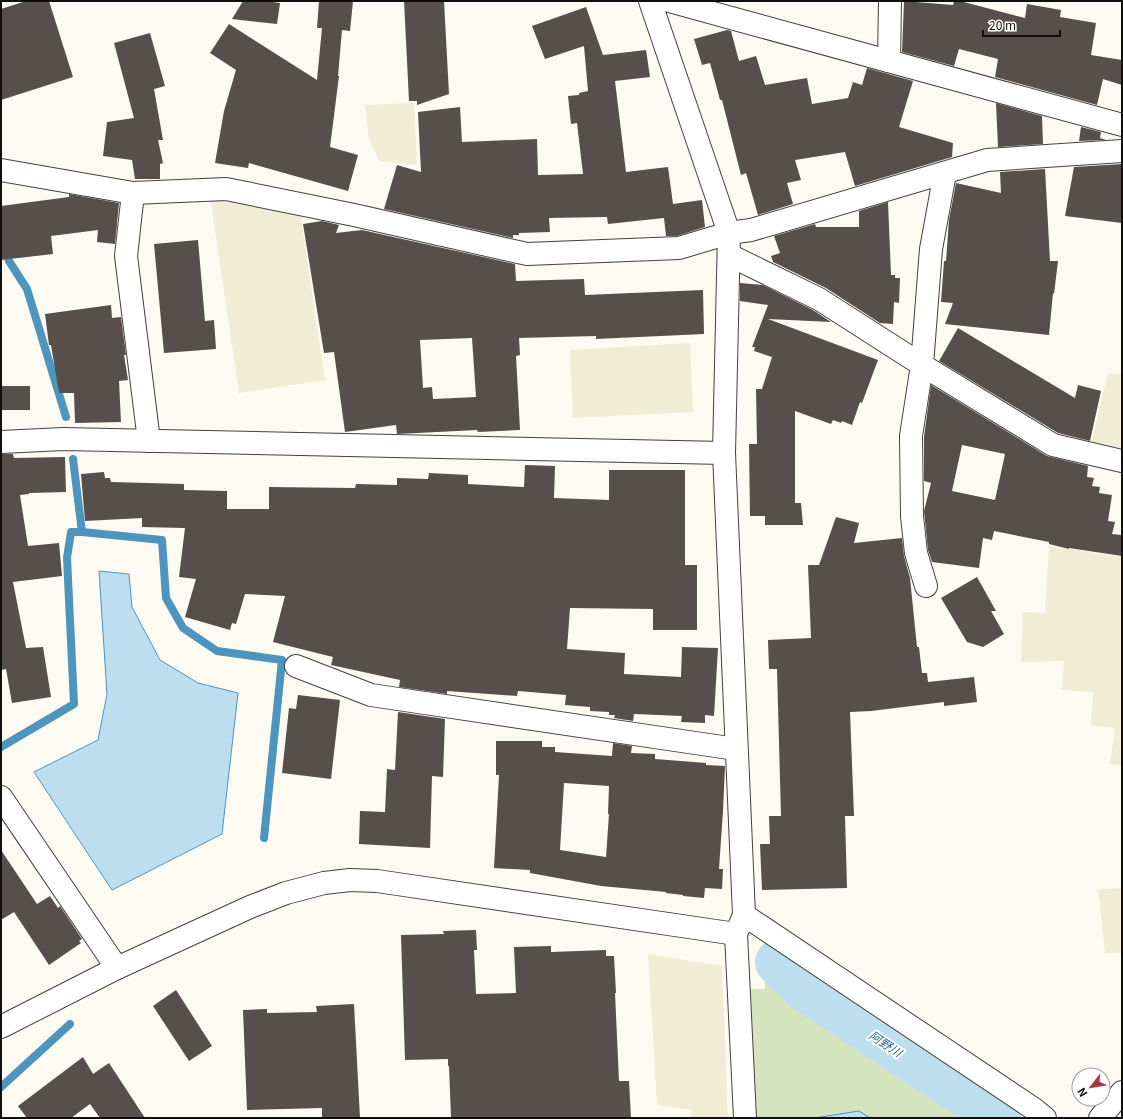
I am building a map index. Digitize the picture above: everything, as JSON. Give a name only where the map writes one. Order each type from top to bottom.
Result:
[{"type":"street","points":[[650,1],[729,233],[724,453],[736,749],[745,1118]]},
{"type":"street","points":[[669,1],[1122,125]]},
{"type":"street","points":[[889,61],[890,1]]},
{"type":"street","points":[[1,170],[133,193],[226,189],[354,215],[527,254],[679,248],[729,233],[751,230],[987,160],[1122,151]]},
{"type":"street","points":[[926,586],[916,553],[912,516],[910,436],[922,365],[931,249],[945,172]]},
{"type":"street","points":[[133,193],[126,256],[149,441]]},
{"type":"street","points":[[729,255],[818,299],[1053,445],[1122,461]]},
{"type":"street","points":[[1,442],[63,439],[724,453]]},
{"type":"street","points":[[296,666],[371,694],[736,749]]},
{"type":"street","points":[[1,797],[117,968]]},
{"type":"street","points":[[1,1026],[117,968],[272,898],[324,883],[350,880],[377,881],[740,925],[1034,1109],[1045,1118]]},
{"type":"street","points":[[1100,1118],[1122,1092]]},
{"type":"shaded area","points":[[414,103],[417,165],[379,161],[369,139],[365,105]]},
{"type":"shaded area","points":[[210,196],[300,211],[325,380],[239,393]]},
{"type":"shaded area","points":[[690,343],[693,412],[573,418],[570,350]]},
{"type":"shaded area","points":[[1108,373],[1122,374],[1122,454],[1090,448]]},
{"type":"shaded area","points":[[1049,546],[1122,557],[1122,766],[1110,764],[1115,728],[1091,725],[1093,692],[1062,690],[1064,661],[1021,662],[1023,612],[1045,613]]},
{"type":"shaded area","points":[[1122,888],[1122,953],[1105,953],[1098,889]]},
{"type":"shaded area","points":[[648,954],[722,966],[728,1118],[691,1118],[691,1110],[657,1105]]},
{"type":"green space","points":[[764,977],[980,1118],[754,1118],[748,989],[765,989]]},
{"type":"water","points":[[99,571],[129,574],[132,607],[160,660],[198,683],[238,693],[222,834],[112,890],[34,772],[98,740],[107,694]]},
{"type":"water","points":[[859,1111],[870,1118],[814,1118]]},
{"type":"building","points":[[26,1],[49,1],[73,77],[1,100],[1,9]]},
{"type":"building","points":[[243,1],[280,3],[277,24],[232,19]]},
{"type":"building","points":[[319,1],[353,1],[350,31],[342,30],[339,76],[330,147],[358,155],[348,191],[249,163],[248,168],[215,163],[224,111],[236,70],[210,53],[229,24],[317,80],[322,28],[317,28]]},
{"type":"building","points":[[404,1],[444,1],[449,94],[417,105],[417,101],[409,101]]},
{"type":"building","points":[[904,1],[953,5],[954,1],[960,1],[1025,18],[1027,4],[1061,10],[1060,17],[1096,23],[1091,55],[1122,60],[1122,85],[1103,79],[1097,105],[995,77],[998,59],[959,49],[954,66],[902,52]]},
{"type":"building","points":[[586,7],[603,55],[646,50],[650,77],[615,81],[626,172],[668,167],[673,204],[702,200],[705,227],[677,236],[666,236],[664,218],[608,224],[607,217],[549,218],[550,232],[519,233],[519,235],[513,235],[513,238],[384,209],[397,165],[421,172],[418,112],[460,107],[462,142],[537,139],[538,175],[583,174],[577,123],[571,124],[568,96],[579,95],[579,93],[588,91],[584,46],[545,59],[532,26]]},
{"type":"building","points":[[727,30],[731,31],[739,61],[756,56],[765,85],[807,78],[812,104],[848,98],[853,82],[862,85],[867,68],[913,81],[899,127],[953,143],[952,157],[855,186],[845,152],[795,160],[801,180],[787,183],[793,204],[758,215],[746,173],[741,175],[722,100],[720,100],[710,63],[702,65],[694,39]]},
{"type":"building","points":[[150,33],[165,86],[154,89],[163,140],[158,140],[163,163],[160,164],[160,179],[135,179],[132,160],[103,156],[107,122],[134,118],[114,43]]},
{"type":"building","points":[[996,103],[1042,116],[1043,144],[998,147]]},
{"type":"building","points":[[1081,127],[1101,132],[1100,138],[1106,140],[1079,141]]},
{"type":"building","points":[[1122,164],[1122,223],[1065,216],[1074,167]]},
{"type":"building","points":[[1045,169],[1050,261],[1058,261],[1049,335],[945,324],[953,303],[941,302],[949,220],[956,183],[1001,193],[1000,172]]},
{"type":"building","points":[[69,194],[119,203],[115,244],[97,242],[98,230],[51,236],[53,254],[1,260],[1,206],[69,197]]},
{"type":"building","points":[[888,202],[891,275],[895,275],[895,278],[900,278],[899,303],[894,302],[893,324],[880,323],[826,288],[773,262],[771,256],[780,253],[774,236],[815,224],[816,227],[859,227],[859,211]]},
{"type":"building","points":[[322,221],[339,225],[336,233],[362,230],[515,264],[516,281],[584,279],[585,295],[703,290],[704,334],[596,339],[596,336],[519,338],[520,355],[516,356],[520,430],[478,432],[477,430],[397,434],[396,425],[345,432],[334,352],[324,353],[303,224]],"holes":[[[472,338],[476,397],[433,399],[432,387],[423,388],[420,340]]]},
{"type":"building","points":[[198,240],[205,321],[214,320],[216,349],[164,353],[154,244]]},
{"type":"building","points":[[740,283],[763,285],[813,310],[831,322],[768,319],[878,360],[852,425],[842,421],[841,423],[833,420],[831,424],[795,411],[795,503],[801,503],[803,525],[765,525],[765,516],[750,516],[749,444],[757,444],[756,389],[762,389],[772,357],[754,351],[755,347],[752,347],[768,305],[740,301]]},
{"type":"building","points":[[111,305],[112,318],[121,317],[126,355],[124,355],[128,380],[119,381],[121,422],[75,423],[74,393],[59,393],[51,345],[49,345],[45,314]]},
{"type":"building","points":[[958,328],[1075,398],[1078,385],[1101,391],[1090,441],[1058,433],[939,361]]},
{"type":"building","points":[[931,385],[1047,456],[1088,466],[1087,477],[1094,478],[1092,486],[1100,487],[1099,493],[1112,495],[1108,521],[1115,522],[1112,534],[1122,535],[1122,556],[1069,549],[1049,544],[1049,542],[994,531],[992,540],[983,538],[979,568],[932,562],[928,550],[924,511],[931,483],[924,481],[924,437]],"holes":[[[962,445],[1005,454],[995,500],[952,491]]]},
{"type":"building","points":[[1,386],[30,386],[30,410],[1,410]]},
{"type":"building","points":[[1,454],[13,454],[14,458],[65,457],[66,492],[29,493],[20,495],[28,546],[59,543],[62,576],[13,582],[26,648],[43,647],[51,697],[12,703],[6,669],[1,670]]},
{"type":"building","points":[[525,465],[555,466],[554,498],[609,500],[609,470],[685,470],[685,565],[697,565],[697,630],[653,630],[653,609],[570,608],[567,649],[625,653],[624,674],[681,677],[682,647],[718,648],[714,716],[705,715],[705,723],[681,722],[682,716],[634,714],[633,721],[614,718],[615,715],[609,715],[609,712],[590,711],[590,707],[565,705],[566,695],[518,691],[517,696],[447,691],[447,694],[399,687],[400,680],[331,665],[333,657],[273,642],[285,596],[245,594],[236,624],[232,623],[230,630],[185,617],[196,579],[179,577],[185,528],[142,527],[142,518],[85,521],[81,474],[104,472],[105,478],[110,478],[111,482],[184,484],[184,490],[227,491],[227,509],[269,509],[269,487],[355,488],[356,484],[397,485],[397,478],[428,479],[429,473],[468,475],[468,484],[524,487]]},
{"type":"building","points":[[836,517],[859,523],[854,543],[902,538],[904,556],[910,578],[917,647],[919,647],[922,673],[927,673],[928,682],[974,677],[977,702],[944,706],[944,702],[871,711],[850,712],[854,816],[845,816],[847,888],[762,890],[760,844],[770,844],[769,816],[781,816],[777,669],[769,669],[768,640],[811,638],[808,565],[819,565]]},
{"type":"building","points":[[977,577],[996,611],[991,611],[1004,634],[983,647],[967,642],[941,598]]},
{"type":"building","points":[[298,695],[340,700],[331,779],[282,773],[289,708],[296,709]]},
{"type":"building","points":[[398,712],[445,719],[443,777],[432,776],[430,848],[359,844],[360,811],[385,812],[387,769],[395,770]]},
{"type":"building","points":[[496,741],[542,741],[542,747],[555,747],[555,752],[612,756],[613,743],[632,746],[631,753],[655,754],[655,759],[725,766],[719,869],[723,869],[722,889],[705,888],[704,898],[683,896],[666,892],[601,886],[530,873],[530,870],[494,868],[499,775],[496,775]],"holes":[[[564,783],[609,786],[606,857],[560,850]]]},
{"type":"building","points":[[1,850],[37,904],[50,896],[58,908],[60,906],[82,939],[79,941],[81,943],[49,965],[14,912],[1,920]]},
{"type":"building","points":[[476,930],[477,950],[474,950],[476,994],[516,993],[514,947],[551,946],[551,952],[606,950],[606,956],[614,956],[619,1081],[629,1081],[631,1118],[451,1118],[448,1059],[405,1060],[401,935],[444,934],[443,931]]},
{"type":"building","points":[[176,990],[212,1046],[189,1061],[153,1006]]},
{"type":"building","points":[[354,1004],[360,1118],[322,1118],[322,1108],[247,1110],[243,1010],[267,1009],[267,1013],[317,1012],[316,1006]]},
{"type":"building","points":[[83,1057],[93,1074],[109,1063],[145,1118],[100,1118],[90,1104],[71,1118],[27,1118],[18,1106]]},
{"type":"waterway","points":[[1,238],[9,261],[27,289],[66,417]]},
{"type":"waterway","points":[[73,459],[82,532],[162,540],[166,598],[183,628],[217,651],[282,660],[264,838]]},
{"type":"waterway","points":[[1,747],[74,704],[67,558],[71,532],[82,532]]},
{"type":"waterway","name":"阿野川","points":[[778,962],[803,987],[990,1111],[998,1118]]},
{"type":"waterway","points":[[1,1087],[70,1024]]}]
